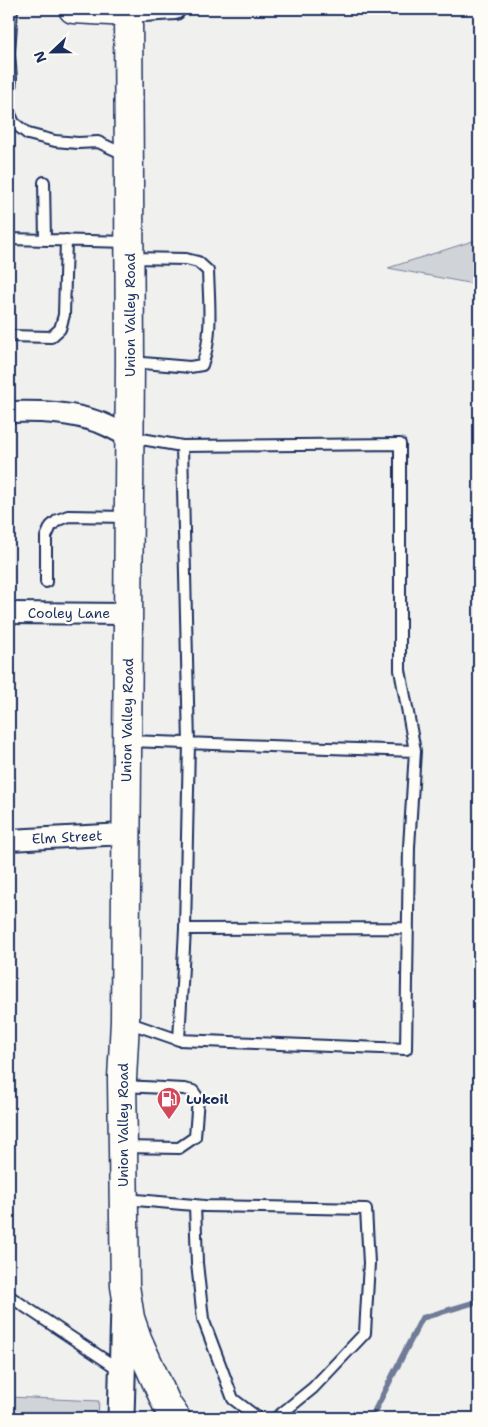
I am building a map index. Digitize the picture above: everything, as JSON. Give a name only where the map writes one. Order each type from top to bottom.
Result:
[{"type":"main road","points":[[73,9],[128,10]]},
{"type":"main road","name":"Union Valley Road","points":[[128,10],[130,362],[125,1021],[122,1086],[124,1286],[130,1318],[138,1341],[167,1405],[176,1418]]},
{"type":"street","points":[[128,10],[175,9]]},
{"type":"street","points":[[9,412],[38,411],[71,415],[102,424],[129,437]]},
{"type":"street","name":"Cooley Lane","points":[[9,613],[128,614]]},
{"type":"street","name":"Elm Street","points":[[9,840],[126,834]]},
{"type":"street","points":[[121,1418],[124,1286]]},
{"type":"lane","points":[[9,102],[12,78],[9,53],[12,9]]},
{"type":"lane","points":[[9,112],[14,123],[28,134],[55,141],[98,142],[129,157]]},
{"type":"lane","points":[[44,182],[45,240]]},
{"type":"lane","points":[[9,239],[66,240],[130,250],[198,262],[208,271],[208,350],[202,365],[190,367],[130,362]]},
{"type":"lane","points":[[9,336],[51,337],[60,329],[64,315],[66,240]]},
{"type":"lane","points":[[125,1021],[179,1040],[406,1049],[410,847],[415,750],[400,670],[400,444],[182,446],[129,437]]},
{"type":"lane","points":[[179,1040],[186,928],[189,744],[182,446]]},
{"type":"lane","points":[[46,582],[46,537],[51,526],[58,520],[68,516],[129,517]]},
{"type":"lane","points":[[127,741],[415,750]]},
{"type":"lane","points":[[186,928],[408,928]]},
{"type":"lane","points":[[122,1086],[184,1089],[193,1091],[198,1098],[195,1137],[179,1148],[123,1146]]},
{"type":"lane","points":[[124,1199],[195,1206],[366,1209],[369,1263],[365,1333],[313,1388],[276,1418]]},
{"type":"lane","points":[[195,1206],[197,1263],[203,1319],[234,1399],[258,1418]]},
{"type":"lane","points":[[9,1296],[122,1372]]},
{"type":"shaded area","points":[[479,239],[479,285],[388,268]]},
{"type":"shaded area","points":[[9,1397],[99,1401],[98,1418],[9,1418]]},
{"type":"waterway","points":[[371,1418],[422,1318],[479,1301]]},
{"type":"place","name":"Lukoil","points":[[169,1120]]}]
